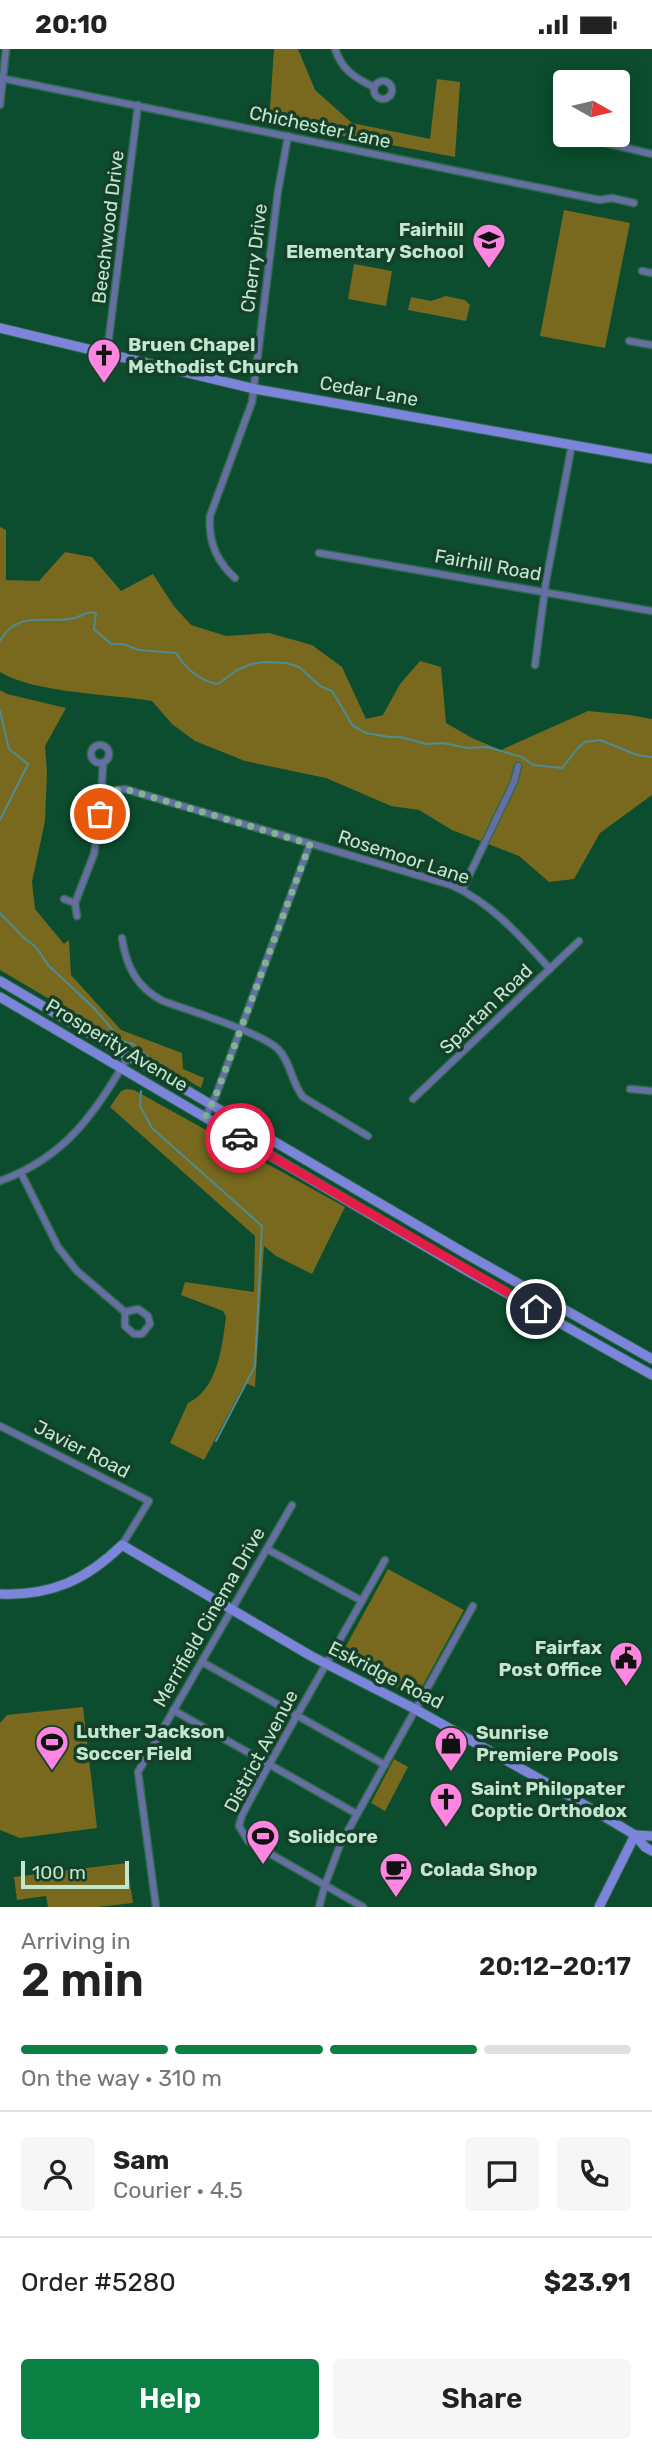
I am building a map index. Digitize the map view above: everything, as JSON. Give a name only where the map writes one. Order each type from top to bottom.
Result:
[{"type":"main road","name":"Cedar Lane","points":[[0,328],[255,389],[652,459]]},
{"type":"main road","name":"Prosperity Avenue","points":[[0,981],[652,1359]]},
{"type":"main road","name":"Prosperity Avenue","points":[[0,997],[652,1375]]},
{"type":"main road","points":[[0,1594],[35,1593],[80,1578],[122,1545]]},
{"type":"main road","name":"Eskridge Road","points":[[122,1545],[325,1664],[415,1709],[635,1835],[652,1851]]},
{"type":"main road","points":[[599,1907],[635,1835]]},
{"type":"main road","name":"Eskridge Road","points":[[635,1835],[652,1836]]},
{"type":"street","points":[[0,106],[6,49]]},
{"type":"street","points":[[335,49],[338,58],[354,78],[374,87]]},
{"type":"street","name":"Chichester Lane","points":[[2,78],[600,200],[612,198],[634,203]]},
{"type":"street","name":"Beechwood Drive","points":[[107,353],[138,105]]},
{"type":"street","name":"Cherry Drive","points":[[235,578],[223,567],[213,548],[210,516],[255,389],[278,191],[288,136]]},
{"type":"street","points":[[623,147],[652,154]]},
{"type":"street","points":[[642,271],[652,273]]},
{"type":"street","points":[[629,341],[652,345]]},
{"type":"street","points":[[535,665],[545,591],[572,444]]},
{"type":"street","name":"Fairhill Road","points":[[319,553],[652,611]]},
{"type":"street","points":[[77,916],[75,903],[94,854],[103,763]]},
{"type":"street","points":[[462,890],[508,794],[518,766]]},
{"type":"street","name":"Rosemoor Lane","points":[[102,792],[125,789],[462,890],[488,906],[550,969]]},
{"type":"street","points":[[205,1118],[310,844]]},
{"type":"street","points":[[64,899],[75,903]]},
{"type":"street","points":[[122,938],[129,967],[148,991],[163,1000],[268,1041],[284,1057],[297,1089],[311,1104],[368,1136]]},
{"type":"street","name":"Spartan Road","points":[[414,1099],[579,941]]},
{"type":"street","points":[[0,1181],[47,1158],[76,1133],[97,1108],[128,1057]]},
{"type":"street","points":[[630,1089],[652,1091]]},
{"type":"street","points":[[20,1173],[58,1247],[78,1271],[125,1312],[125,1326],[130,1333],[138,1335],[146,1331],[150,1324],[146,1313],[138,1309],[125,1312]]},
{"type":"street","name":"Javier Road","points":[[0,1426],[149,1501],[122,1545]]},
{"type":"street","name":"Merrifield Cinema Drive","points":[[156,1907],[138,1772],[292,1505]]},
{"type":"street","points":[[267,1549],[362,1601]]},
{"type":"street","name":"District Avenue","points":[[363,1907],[248,1841],[239,1829],[242,1815],[270,1763],[385,1560]]},
{"type":"street","points":[[319,1907],[340,1845],[473,1607]]},
{"type":"street","points":[[202,1662],[385,1765]]},
{"type":"street","points":[[173,1710],[357,1814]]},
{"type":"shaded area","points":[[274,49],[298,49],[315,90],[352,123],[430,139],[437,79],[460,82],[455,157],[269,122]]},
{"type":"shaded area","points":[[564,210],[630,223],[605,348],[540,336]]},
{"type":"shaded area","points":[[354,264],[392,271],[386,306],[348,299]]},
{"type":"shaded area","points":[[446,296],[465,300],[470,305],[466,321],[408,310],[411,297],[431,301]]},
{"type":"shaded area","points":[[0,527],[6,530],[6,580],[39,581],[65,552],[92,557],[121,591],[153,574],[173,605],[191,625],[226,636],[269,633],[312,645],[342,667],[366,719],[383,715],[400,684],[420,661],[441,667],[446,723],[501,750],[588,711],[652,719],[652,795],[600,833],[574,879],[549,882],[519,856],[452,830],[419,810],[391,806],[326,778],[245,761],[195,741],[172,724],[152,701],[52,689],[15,679],[0,672]]},
{"type":"shaded area","points":[[0,690],[66,708],[45,746],[45,821],[32,882],[35,909],[64,944],[69,940],[71,975],[121,1030],[182,1053],[183,1069],[204,1078],[201,1088],[0,970]]},
{"type":"shaded area","points":[[134,1090],[345,1207],[312,1274],[276,1256],[264,1246],[255,1387],[245,1383],[204,1460],[170,1443],[188,1403],[206,1388],[217,1366],[226,1317],[223,1311],[181,1295],[185,1282],[254,1292],[255,1236],[110,1107],[121,1091]]},
{"type":"shaded area","points":[[388,1569],[464,1610],[416,1698],[340,1657]]},
{"type":"shaded area","name":"Luther Jackson Soccer Field","points":[[83,1707],[97,1828],[20,1838],[0,1830],[0,1723],[7,1715]]},
{"type":"shaded area","points":[[394,1759],[408,1767],[385,1811],[371,1803]]},
{"type":"shaded area","points":[[127,1863],[133,1903],[97,1907],[48,1907],[46,1896],[17,1900],[14,1877]]},
{"type":"waterway","points":[[0,641],[7,631],[25,621],[65,620],[96,613],[94,629],[111,644],[123,644],[139,650],[176,653],[194,673],[218,684],[237,670],[252,664],[286,663],[299,667],[320,686],[332,691],[353,726],[366,733],[427,744],[487,747],[522,757],[533,765],[562,768],[585,742],[600,740],[637,755],[652,757]]},
{"type":"waterway","points":[[0,711],[9,749],[28,764],[0,820]]},
{"type":"waterway","points":[[0,913],[36,947],[48,965],[94,1008],[122,1041],[133,1044],[148,1057]]},
{"type":"waterway","points":[[141,1091],[140,1106],[152,1128],[262,1226],[255,1366],[216,1441]]},
{"type":"way so far","points":[[100,814],[102,792],[125,789],[310,844],[205,1118],[240,1138]]},
{"type":"place","name":"Fairhill Elementary School","points":[[489,270]]},
{"type":"place","name":"Bruen Chapel Methodist Church","points":[[104,385]]},
{"type":"place","name":"Fairfax Post Office","points":[[626,1688]]},
{"type":"place","name":"Luther Jackson Soccer Field","points":[[52,1772]]},
{"type":"place","name":"Sunrise Premiere Pools","points":[[451,1773]]},
{"type":"place","name":"Saint Philopater Coptic Orthodox","points":[[446,1829]]},
{"type":"place","name":"Solidcore","points":[[263,1866]]},
{"type":"place","name":"Colada Shop","points":[[396,1899]]},
{"type":"route","points":[[240,1138],[536,1309]]}]
